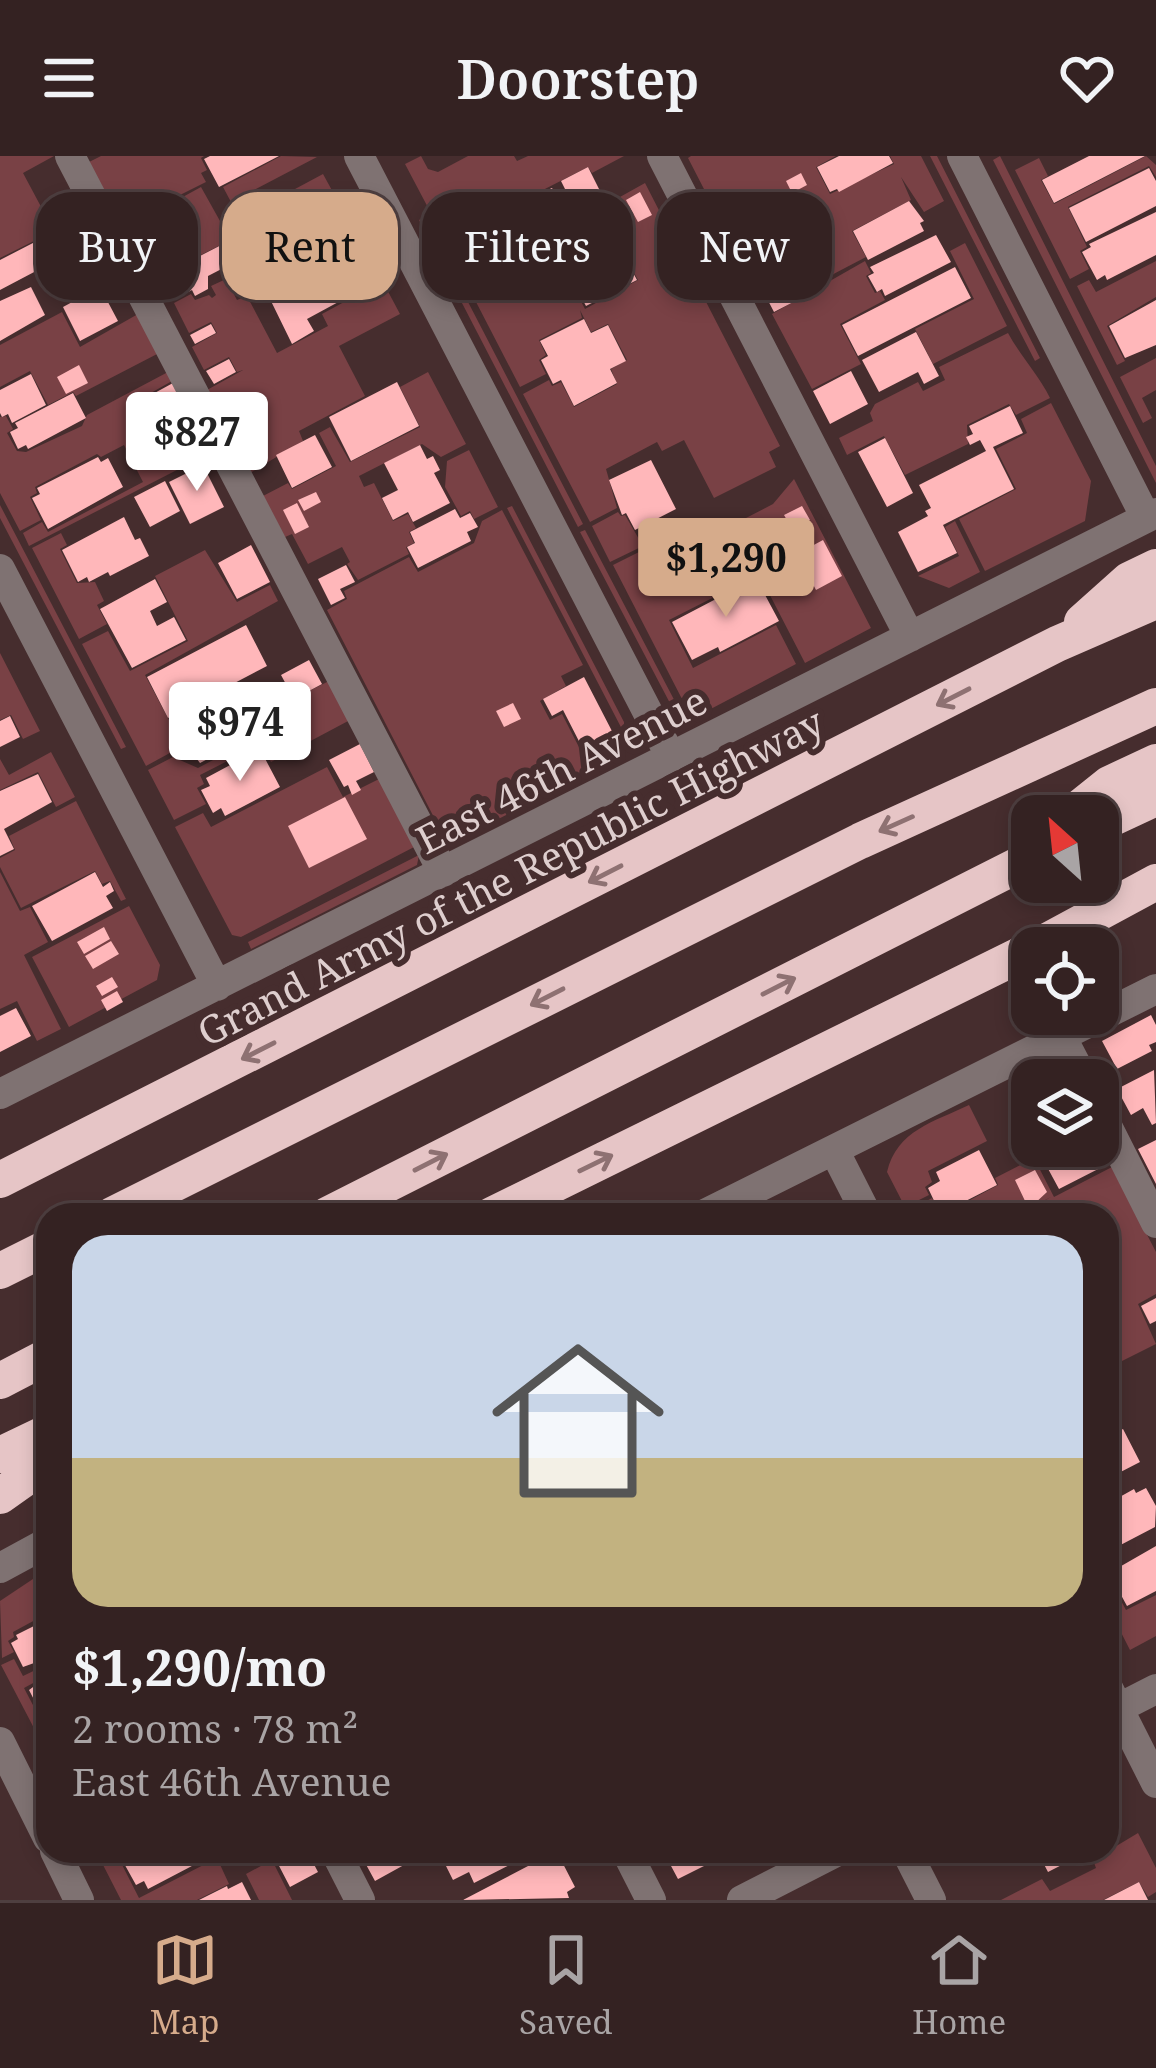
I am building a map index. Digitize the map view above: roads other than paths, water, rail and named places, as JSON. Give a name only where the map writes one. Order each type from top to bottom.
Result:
[{"type":"highway","points":[[1057,644],[1129,580],[1156,567]]},
{"type":"highway","points":[[1057,644],[1156,602]]},
{"type":"highway","name":"Grand Army of the Republic Highway","points":[[0,1180],[1057,644]]},
{"type":"highway","points":[[136,1203],[860,841],[1156,706]]},
{"type":"highway","points":[[1096,795],[1156,761]]},
{"type":"highway","points":[[1119,815],[1156,798]]},
{"type":"highway","points":[[998,874],[1011,863]]},
{"type":"highway","points":[[351,1203],[1011,868]]},
{"type":"highway","points":[[1072,927],[1156,882]]},
{"type":"highway","points":[[1080,927],[1156,893]]},
{"type":"highway","points":[[515,1203],[1011,959]]},
{"type":"highway","points":[[0,1169],[104,1130]]},
{"type":"highway","points":[[0,1271],[36,1253]]},
{"type":"highway","points":[[0,1381],[36,1363]]},
{"type":"highway","points":[[0,1455],[36,1438]]},
{"type":"highway","points":[[4,1494],[36,1471]]},
{"type":"street","points":[[70,156],[443,872]]},
{"type":"street","points":[[359,156],[671,758]]},
{"type":"street","points":[[662,156],[910,637]]},
{"type":"street","points":[[962,156],[1151,516]]},
{"type":"street","name":"East 46th Avenue","points":[[0,1094],[1151,516]]},
{"type":"street","points":[[0,569],[217,986]]},
{"type":"street","points":[[727,1203],[1156,989]]},
{"type":"street","points":[[1061,1036],[1073,1059]]},
{"type":"street","points":[[833,1150],[861,1203]]},
{"type":"street","points":[[1119,1150],[1156,1223]]},
{"type":"street","points":[[0,1568],[36,1548]]},
{"type":"street","points":[[1119,1701],[1156,1689]]},
{"type":"street","points":[[1119,1717],[1156,1783]]},
{"type":"street","points":[[0,1742],[36,1814]]},
{"type":"street","points":[[61,1863],[79,1900]]},
{"type":"street","points":[[341,1863],[360,1900]]},
{"type":"street","points":[[632,1863],[651,1900]]},
{"type":"street","points":[[742,1900],[814,1863]]},
{"type":"street","points":[[912,1863],[931,1900]]}]
